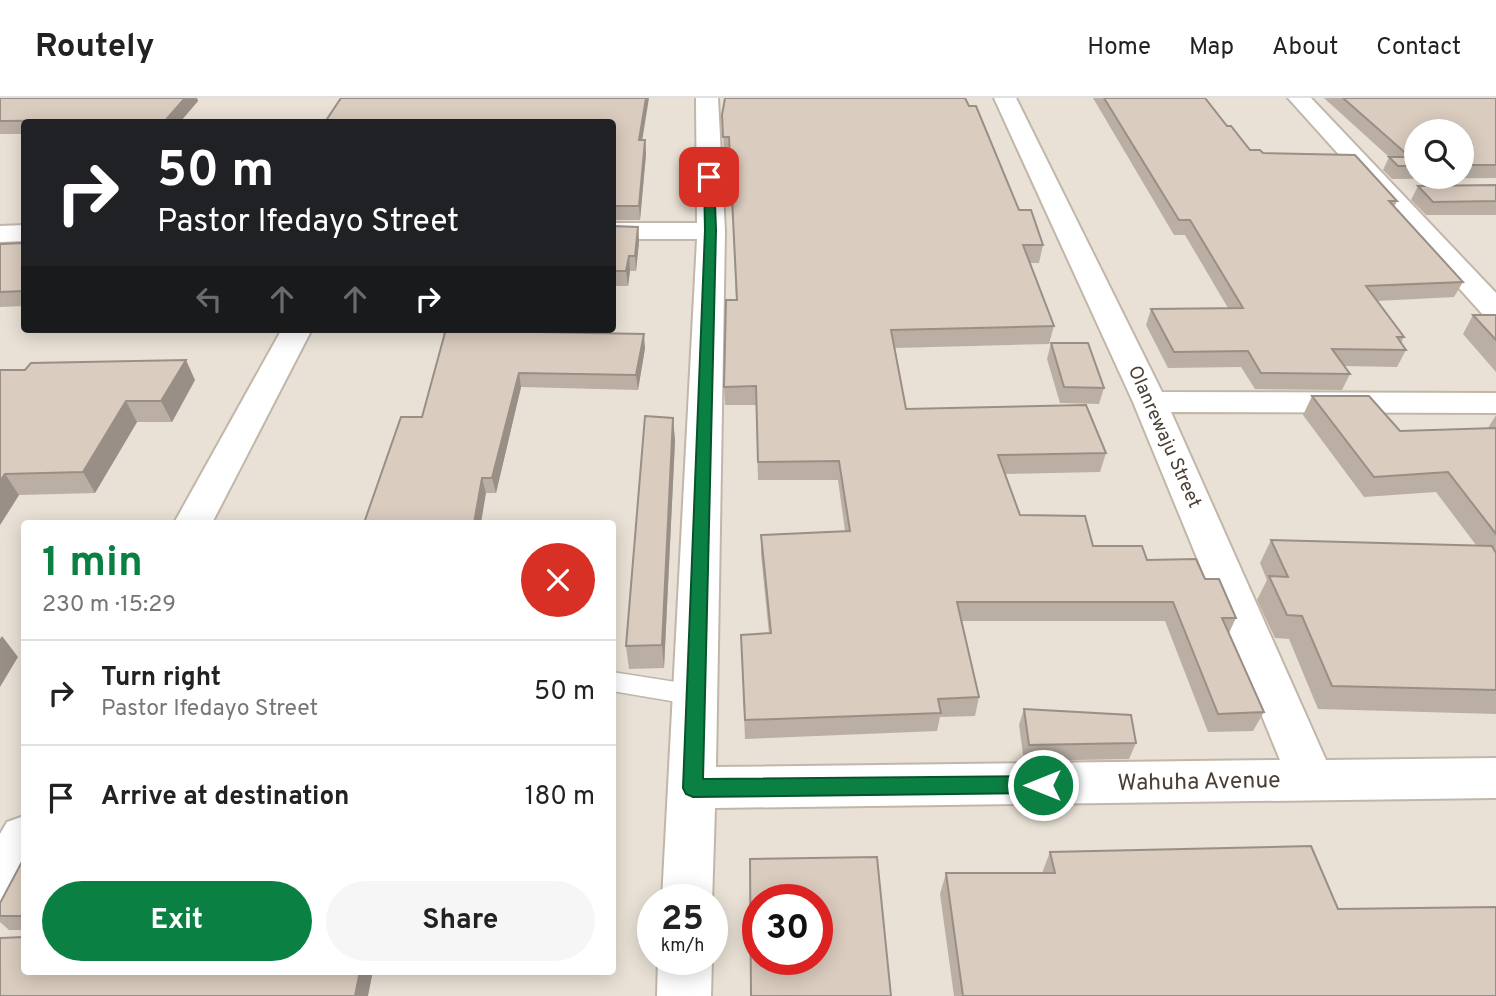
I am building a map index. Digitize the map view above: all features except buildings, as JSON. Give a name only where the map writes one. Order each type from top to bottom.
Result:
[{"type":"street","points":[[689,884],[710,230],[707,98]]},
{"type":"street","name":"Olanrewaju Street","points":[[1005,98],[1150,402],[1312,782]]},
{"type":"street","points":[[1299,98],[1496,311]]},
{"type":"street","points":[[1383,190],[1421,189]]},
{"type":"street","points":[[616,231],[710,230]]},
{"type":"street","points":[[0,233],[21,233]]},
{"type":"street","points":[[195,520],[295,333]]},
{"type":"street","points":[[1150,402],[1496,403]]},
{"type":"street","name":"Wahuha Avenue","points":[[693,788],[1496,778]]},
{"type":"street","points":[[0,884],[21,844]]},
{"type":"street","points":[[684,996],[685,975]]},
{"type":"lane","points":[[616,682],[695,695]]},
{"type":"shaded area","points":[[0,98],[1496,98],[1496,996],[0,996]]},
{"type":"route","points":[[709,177],[710,230],[693,788],[1043,785]]}]
